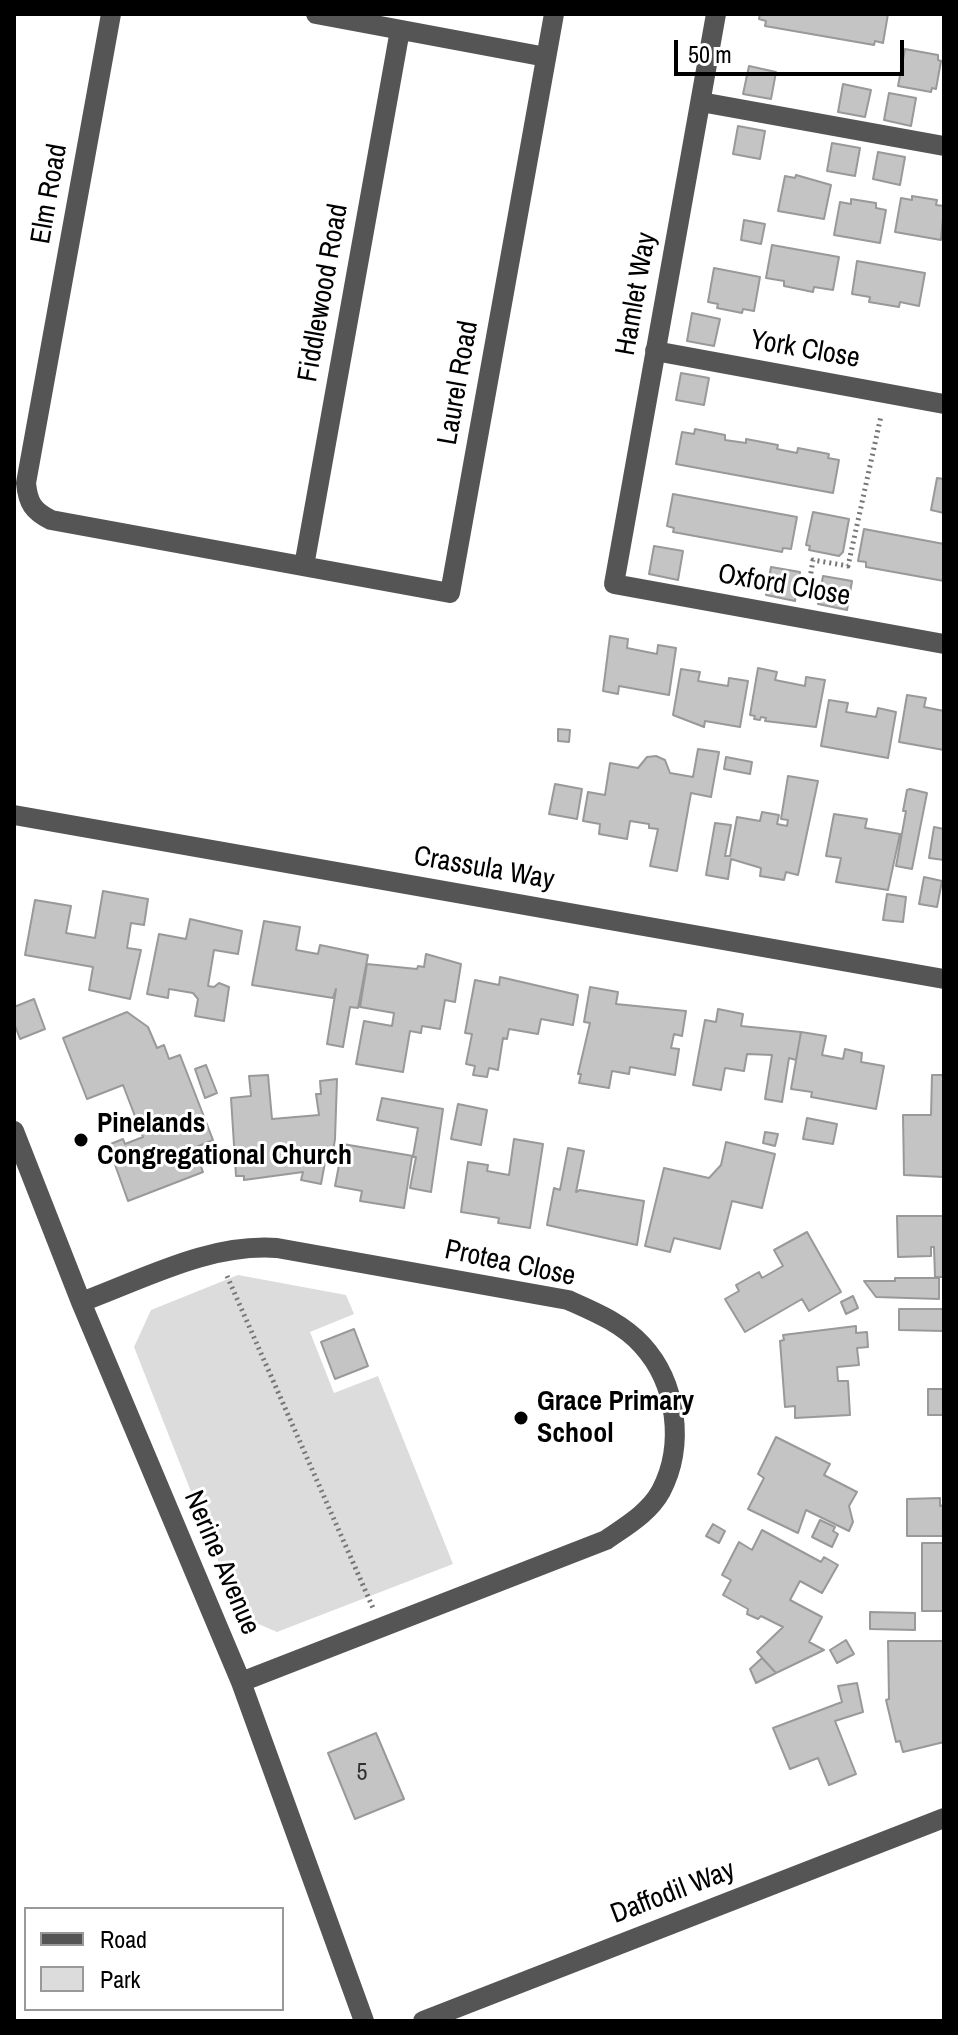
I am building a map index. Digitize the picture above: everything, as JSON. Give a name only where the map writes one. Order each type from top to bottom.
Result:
[{"type":"street","name":"Elm Road","points":[[111,14],[26,483],[27,499],[37,513],[51,520],[282,563]]},
{"type":"street","points":[[316,14],[546,57]]},
{"type":"street","name":"Laurel Road","points":[[282,563],[450,593],[554,14]]},
{"type":"street","name":"Hamlet Way","points":[[614,584],[716,14]]},
{"type":"street","name":"Fiddlewood Road","points":[[304,566],[400,30]]},
{"type":"street","points":[[701,102],[944,146]]},
{"type":"street","name":"York Close","points":[[655,351],[944,404]]},
{"type":"street","name":"Oxford Close","points":[[614,584],[944,644]]},
{"type":"street","name":"Crassula Way","points":[[14,815],[944,979]]},
{"type":"street","name":"Nerine Avenue","points":[[14,1131],[81,1302],[241,1682],[364,2021]]},
{"type":"street","name":"Protea Close","points":[[81,1302],[216,1251],[248,1246],[277,1248],[568,1300],[611,1320],[643,1346],[662,1379],[676,1414],[673,1455],[661,1491],[640,1517],[606,1540],[241,1682]]},
{"type":"street","name":"Daffodil Way","points":[[423,2021],[944,1818]]},
{"type":"path","points":[[803,618],[813,560],[848,566],[886,393]]},
{"type":"path","points":[[216,1251],[381,1627]]},
{"type":"green space","points":[[238,1275],[346,1295],[354,1314],[310,1332],[334,1393],[378,1376],[453,1564],[277,1632],[240,1616],[134,1347],[151,1310]]},
{"type":"building","points":[[760,14],[888,14],[883,43],[875,41],[874,45],[765,26],[766,21],[759,19]]},
{"type":"building","points":[[905,49],[938,55],[941,61],[936,89],[932,88],[931,92],[898,86]]},
{"type":"building","points":[[749,66],[776,72],[771,99],[743,94]]},
{"type":"building","points":[[843,84],[871,90],[865,117],[838,112]]},
{"type":"building","points":[[889,93],[916,98],[911,126],[884,120]]},
{"type":"building","points":[[738,126],[765,131],[760,159],[733,154]]},
{"type":"building","points":[[832,143],[860,148],[855,176],[827,171]]},
{"type":"building","points":[[878,152],[905,157],[900,185],[873,179]]},
{"type":"building","points":[[796,175],[831,185],[824,219],[778,211],[785,176],[795,178]]},
{"type":"building","points":[[912,196],[937,200],[936,205],[944,206],[941,240],[895,232],[901,198],[912,200]]},
{"type":"building","points":[[851,199],[876,203],[876,208],[886,210],[880,243],[834,235],[840,202],[851,204]]},
{"type":"building","points":[[744,220],[765,224],[761,244],[741,240]]},
{"type":"building","points":[[772,245],[839,257],[833,290],[814,287],[813,292],[784,286],[784,281],[766,278]]},
{"type":"building","points":[[857,261],[925,273],[919,306],[900,302],[899,307],[869,302],[870,297],[852,294]]},
{"type":"building","points":[[714,268],[760,277],[754,311],[743,309],[742,313],[717,308],[718,304],[708,302]]},
{"type":"building","points":[[692,313],[720,319],[714,346],[687,341]]},
{"type":"building","points":[[681,373],[709,378],[704,405],[676,400]]},
{"type":"building","points":[[695,429],[725,435],[725,440],[746,443],[746,439],[778,445],[777,449],[797,453],[798,448],[829,454],[828,458],[839,460],[833,493],[676,464],[682,432],[694,434]]},
{"type":"building","points":[[937,478],[944,479],[944,513],[931,510]]},
{"type":"building","points":[[673,494],[797,517],[791,549],[783,548],[782,552],[673,532],[674,528],[667,526]]},
{"type":"building","points":[[813,512],[849,519],[843,552],[839,556],[809,550],[810,546],[806,545]]},
{"type":"building","points":[[864,529],[944,544],[944,581],[866,567],[866,562],[858,561]]},
{"type":"building","points":[[654,546],[683,551],[678,580],[649,574]]},
{"type":"building","points":[[771,567],[800,572],[795,601],[766,595]]},
{"type":"building","points":[[823,576],[852,581],[847,610],[818,604]]},
{"type":"building","points":[[610,636],[628,639],[627,648],[657,654],[658,645],[676,648],[669,695],[619,686],[618,694],[603,691]]},
{"type":"building","points":[[758,668],[777,672],[775,680],[805,686],[806,677],[825,680],[816,727],[765,721],[766,718],[761,717],[760,720],[754,719],[755,716],[750,715]]},
{"type":"building","points":[[681,669],[700,672],[698,681],[728,686],[729,678],[748,681],[740,727],[705,721],[704,727],[673,715]]},
{"type":"building","points":[[907,695],[926,698],[924,707],[944,711],[944,750],[899,742]]},
{"type":"building","points":[[829,700],[848,703],[846,712],[876,717],[878,708],[896,712],[888,758],[821,746]]},
{"type":"building","points":[[558,729],[570,730],[569,742],[558,741]]},
{"type":"building","points":[[698,749],[719,752],[711,797],[691,793],[677,871],[650,866],[658,829],[649,828],[649,824],[630,821],[627,839],[599,834],[600,824],[583,821],[588,792],[605,795],[610,763],[638,768],[647,757],[656,756],[665,760],[670,773],[693,777]]},
{"type":"building","points":[[726,757],[752,762],[750,774],[724,769]]},
{"type":"building","points":[[788,776],[818,781],[798,875],[786,872],[784,880],[760,876],[761,868],[731,859],[728,879],[706,875],[715,823],[731,825],[725,856],[730,856],[737,817],[760,821],[762,812],[779,815],[777,824],[787,826],[788,820],[781,819]]},
{"type":"building","points":[[555,784],[582,789],[577,819],[549,814]]},
{"type":"building","points":[[907,790],[927,793],[912,869],[896,866],[906,811],[903,811]]},
{"type":"building","points":[[834,814],[867,819],[865,828],[900,834],[888,890],[836,882],[841,858],[826,856]]},
{"type":"building","points":[[934,827],[944,829],[944,860],[929,858]]},
{"type":"building","points":[[924,877],[942,881],[937,907],[919,904]]},
{"type":"building","points":[[103,891],[148,899],[144,925],[131,923],[127,948],[141,950],[130,999],[89,990],[93,967],[25,955],[35,900],[71,906],[66,933],[95,938]]},
{"type":"building","points":[[887,894],[906,897],[903,922],[883,920]]},
{"type":"building","points":[[190,919],[242,931],[238,954],[214,950],[208,986],[214,987],[219,983],[229,987],[224,1021],[195,1016],[198,999],[193,993],[169,989],[168,998],[147,994],[159,934],[186,939]]},
{"type":"building","points":[[264,921],[300,927],[296,950],[318,954],[320,945],[368,955],[358,1008],[350,1007],[343,1047],[327,1044],[336,989],[333,998],[252,985]]},
{"type":"building","points":[[426,954],[461,964],[455,1002],[445,1000],[440,1029],[422,1026],[421,1033],[410,1031],[403,1072],[356,1064],[364,1021],[392,1026],[394,1013],[360,1007],[367,964],[417,969],[418,966],[424,967]]},
{"type":"building","points":[[500,977],[578,995],[573,1025],[541,1019],[538,1034],[509,1029],[507,1039],[503,1038],[498,1070],[489,1068],[487,1077],[473,1075],[475,1066],[466,1064],[472,1034],[465,1033],[475,980],[499,985]]},
{"type":"building","points":[[590,987],[618,992],[616,1004],[686,1011],[682,1036],[674,1034],[671,1048],[679,1049],[675,1075],[630,1067],[629,1074],[612,1071],[609,1088],[579,1083],[581,1074],[578,1074],[590,1023],[584,1022]]},
{"type":"building","points":[[34,999],[45,1029],[20,1039],[14,1023],[14,1007]]},
{"type":"building","points":[[718,1009],[743,1014],[741,1026],[801,1032],[796,1060],[789,1058],[782,1102],[765,1099],[772,1055],[747,1054],[744,1071],[725,1068],[721,1090],[693,1085],[705,1020],[716,1022]]},
{"type":"building","points":[[127,1012],[148,1027],[157,1048],[164,1045],[169,1059],[180,1055],[213,1140],[194,1148],[203,1172],[128,1201],[108,1145],[123,1139],[125,1144],[143,1137],[123,1085],[87,1099],[63,1038]]},
{"type":"building","points":[[801,1032],[826,1036],[822,1055],[843,1059],[845,1049],[862,1053],[861,1062],[884,1066],[876,1109],[811,1097],[812,1092],[791,1089]]},
{"type":"building","points":[[206,1065],[217,1093],[205,1098],[195,1069]]},
{"type":"building","points":[[268,1075],[272,1119],[319,1115],[316,1094],[321,1094],[320,1081],[337,1079],[335,1139],[332,1158],[326,1157],[321,1184],[301,1180],[303,1172],[244,1180],[244,1176],[236,1176],[231,1098],[251,1096],[249,1076]]},
{"type":"building","points":[[932,1075],[944,1075],[944,1177],[904,1175],[903,1115],[931,1115]]},
{"type":"building","points":[[382,1098],[443,1109],[431,1192],[410,1188],[416,1157],[412,1157],[404,1208],[360,1201],[362,1191],[335,1186],[343,1144],[413,1156],[418,1128],[377,1120]]},
{"type":"building","points":[[458,1104],[487,1110],[481,1145],[451,1139]]},
{"type":"building","points":[[807,1118],[837,1124],[833,1144],[803,1139]]},
{"type":"building","points":[[765,1132],[778,1134],[775,1146],[763,1143]]},
{"type":"building","points":[[514,1139],[543,1144],[530,1228],[498,1223],[499,1218],[461,1212],[468,1162],[488,1165],[487,1171],[509,1175]]},
{"type":"building","points":[[726,1142],[775,1154],[762,1208],[732,1201],[720,1249],[674,1238],[670,1252],[645,1246],[664,1168],[709,1178],[721,1165]]},
{"type":"building","points":[[568,1148],[584,1151],[576,1192],[580,1190],[644,1201],[637,1245],[547,1225],[554,1188],[560,1190]]},
{"type":"building","points":[[897,1216],[944,1216],[944,1277],[935,1277],[934,1247],[931,1247],[931,1256],[898,1257]]},
{"type":"building","points":[[807,1232],[841,1292],[809,1311],[802,1299],[745,1332],[725,1299],[739,1291],[736,1285],[759,1272],[762,1278],[783,1266],[774,1250]]},
{"type":"building","points":[[895,1278],[939,1278],[939,1299],[876,1297],[864,1281],[895,1281]]},
{"type":"building","points":[[853,1296],[858,1308],[846,1314],[841,1302]]},
{"type":"building","points":[[899,1309],[944,1309],[944,1355],[943,1331],[899,1330]]},
{"type":"building","points":[[856,1326],[856,1333],[867,1332],[868,1347],[857,1348],[859,1365],[837,1367],[838,1381],[848,1381],[850,1415],[795,1418],[795,1406],[785,1407],[780,1341],[784,1340],[783,1335]]},
{"type":"building","points":[[354,1329],[368,1366],[335,1379],[321,1342]]},
{"type":"building","points":[[928,1389],[944,1389],[944,1415],[928,1415]]},
{"type":"building","points":[[776,1437],[830,1464],[824,1475],[857,1492],[849,1506],[853,1522],[849,1531],[806,1510],[798,1533],[748,1509],[764,1478],[758,1474]]},
{"type":"building","points":[[940,1498],[940,1506],[944,1505],[944,1536],[907,1536],[907,1499]]},
{"type":"building","points":[[820,1520],[835,1527],[833,1531],[838,1534],[832,1547],[812,1537]]},
{"type":"building","points":[[713,1524],[725,1531],[719,1543],[706,1536]]},
{"type":"building","points":[[762,1530],[821,1562],[824,1557],[838,1565],[822,1593],[800,1581],[790,1600],[822,1617],[809,1642],[824,1650],[776,1673],[757,1652],[783,1627],[761,1616],[758,1619],[747,1614],[748,1609],[723,1595],[731,1580],[722,1575],[739,1542],[752,1550]]},
{"type":"building","points":[[922,1543],[944,1543],[944,1611],[922,1611]]},
{"type":"building","points":[[870,1612],[915,1613],[915,1630],[870,1629]]},
{"type":"building","points":[[846,1640],[854,1654],[837,1663],[830,1650]]},
{"type":"building","points":[[888,1641],[944,1641],[944,1742],[903,1752],[900,1741],[896,1742],[886,1700],[889,1699]]},
{"type":"building","points":[[762,1658],[776,1673],[756,1683],[750,1669]]},
{"type":"building","points":[[857,1683],[863,1712],[835,1721],[856,1774],[829,1785],[818,1758],[790,1769],[773,1728],[842,1702],[838,1686]]},
{"type":"building","points":[[376,1733],[404,1799],[355,1819],[328,1753]]},
{"type":"place","name":"Pinelands Congregational Church","points":[[81,1140]]},
{"type":"place","name":"Grace Primary School","points":[[521,1418]]}]
